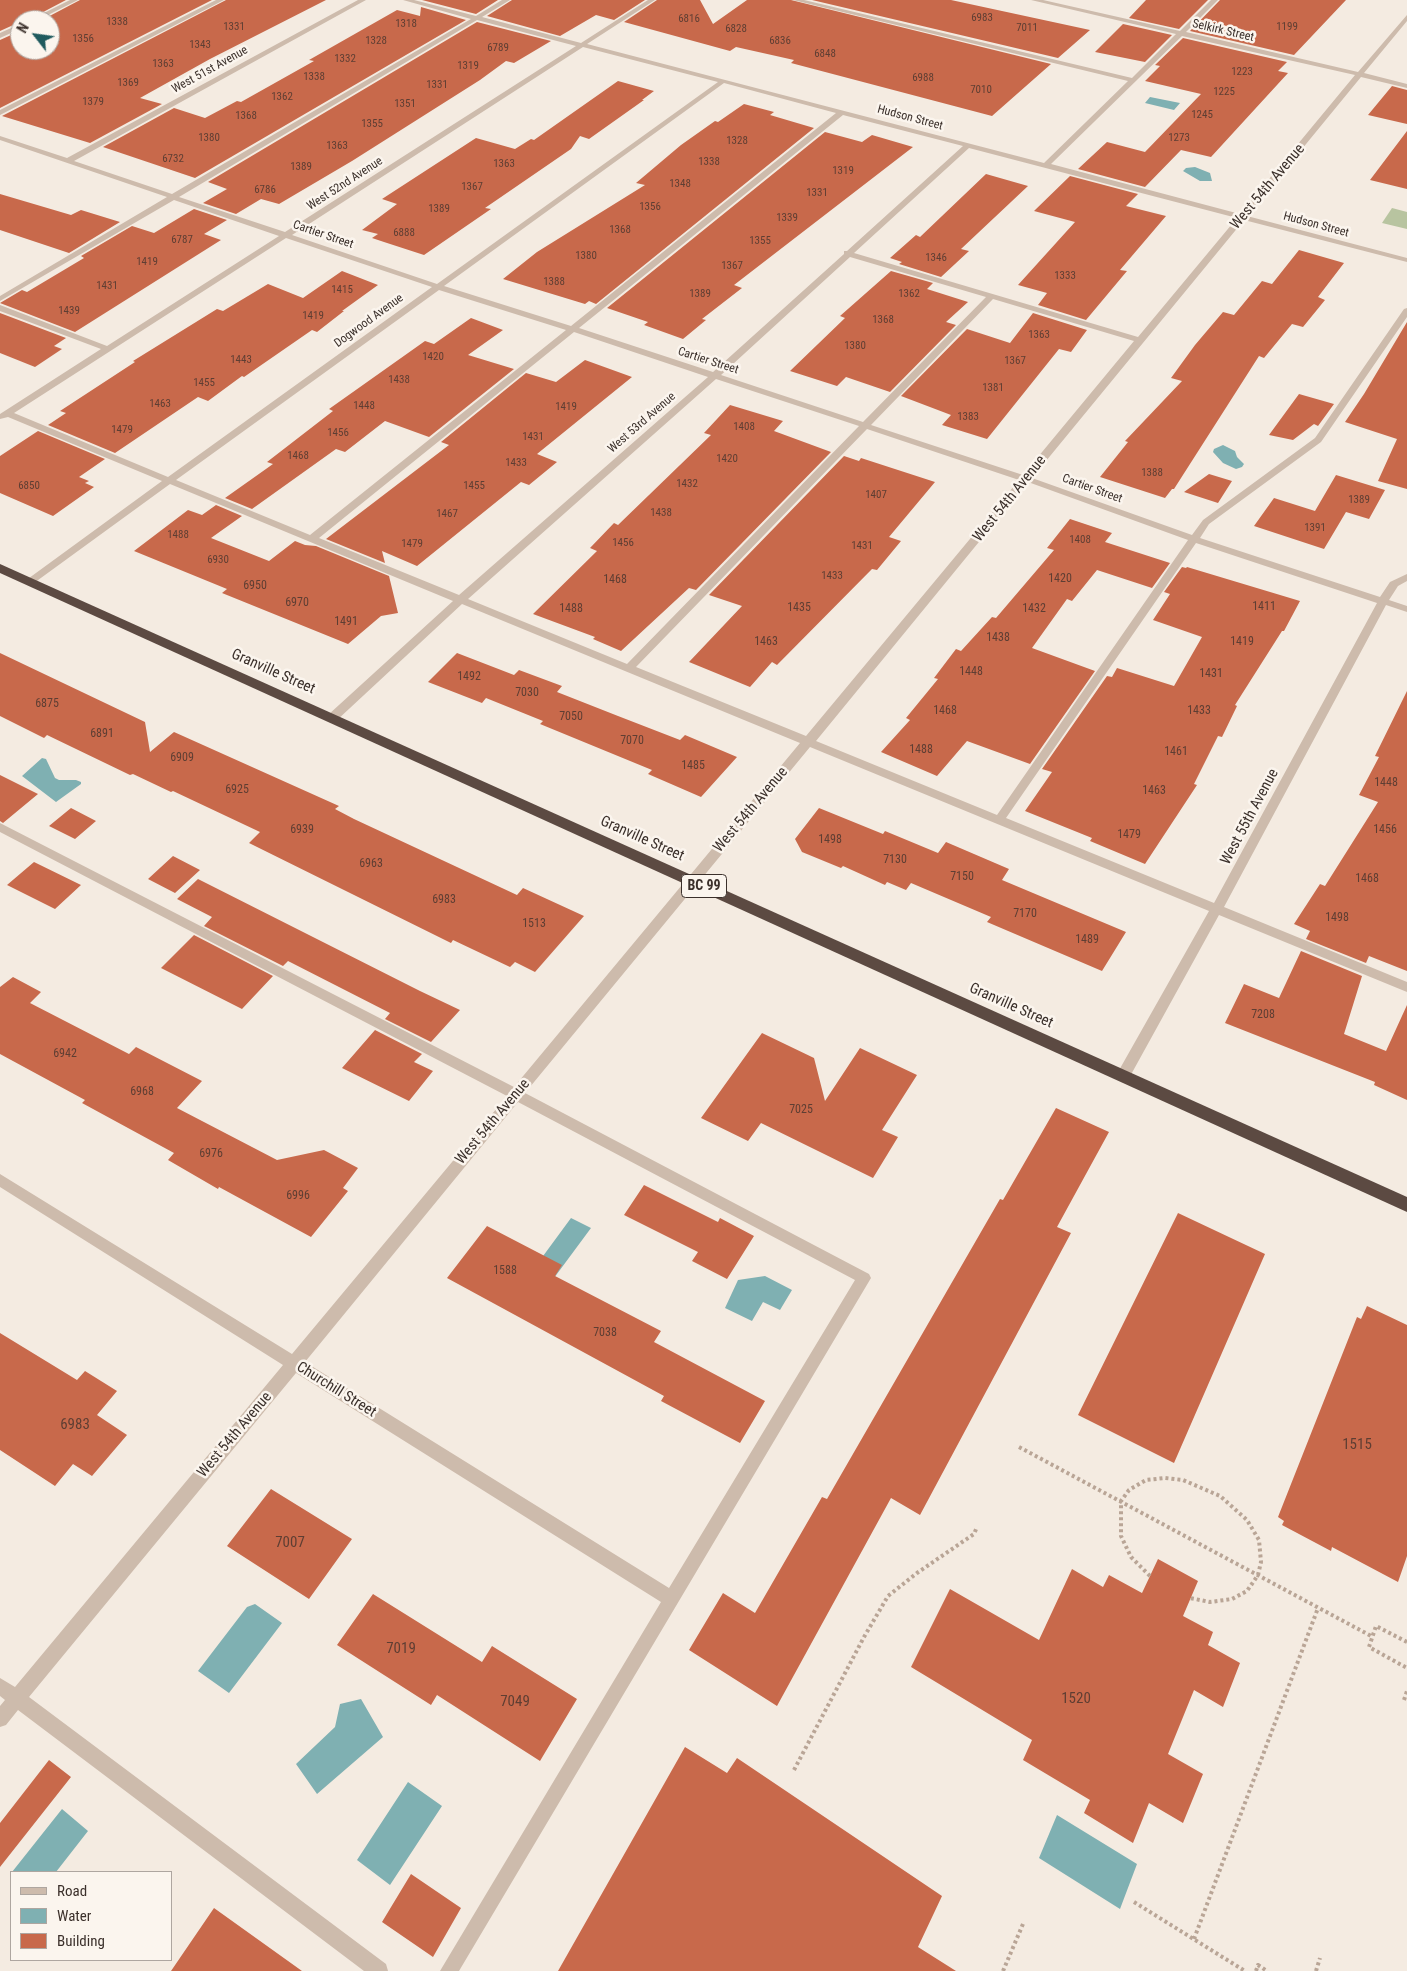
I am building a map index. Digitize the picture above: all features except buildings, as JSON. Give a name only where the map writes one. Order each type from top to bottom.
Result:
[{"type":"highway","name":"Granville Street","points":[[0,568],[1407,1205]]},
{"type":"street","points":[[54,10],[75,0]]},
{"type":"street","points":[[0,113],[221,0]]},
{"type":"street","name":"West 51st Avenue","points":[[68,161],[363,0]]},
{"type":"street","name":"Hudson Street","points":[[406,0],[1407,260]]},
{"type":"street","points":[[0,299],[507,0]]},
{"type":"street","name":"West 52nd Avenue","points":[[4,416],[652,0]]},
{"type":"street","points":[[796,0],[1133,80]]},
{"type":"street","name":"Selkirk Street","points":[[1034,0],[1407,86]]},
{"type":"street","points":[[1046,165],[1215,0]]},
{"type":"street","name":"West 54th Avenue","points":[[0,1719],[1407,17]]},
{"type":"street","name":"Dogwood Avenue","points":[[30,581],[723,81]]},
{"type":"street","points":[[311,539],[842,112]]},
{"type":"street","name":"Cartier Street","points":[[0,138],[285,235],[1026,479],[1194,538],[1407,608]]},
{"type":"street","name":"West 53rd Avenue","points":[[332,718],[460,600],[714,376],[847,253],[968,145]]},
{"type":"street","points":[[847,253],[1140,340]]},
{"type":"street","points":[[629,668],[991,296]]},
{"type":"street","points":[[0,308],[108,349]]},
{"type":"street","points":[[1000,819],[1206,522],[1318,440],[1407,311]]},
{"type":"street","points":[[4,416],[629,668],[1407,987]]},
{"type":"street","name":"West 55th Avenue","points":[[1122,1076],[1217,908],[1392,586],[1407,577]]},
{"type":"street","points":[[0,827],[515,1094],[864,1278],[449,1971]]},
{"type":"street","name":"Churchill Street","points":[[0,1180],[672,1599]]},
{"type":"street","points":[[0,1686],[379,1971]]},
{"type":"path","points":[[1019,1447],[1373,1637]]},
{"type":"path","points":[[1150,1576],[1132,1557],[1121,1536],[1122,1501],[1129,1490],[1146,1480],[1165,1478],[1183,1480],[1220,1496],[1247,1520],[1259,1540],[1262,1562],[1258,1575],[1247,1591],[1232,1599],[1210,1602],[1190,1598]]},
{"type":"path","points":[[794,1770],[864,1637],[888,1596],[917,1573],[974,1534],[977,1527]]},
{"type":"path","points":[[1194,1939],[1318,1608]]},
{"type":"path","points":[[1407,1642],[1376,1626],[1369,1647],[1407,1668]]},
{"type":"path","points":[[1404,1700],[1407,1692]]},
{"type":"path","points":[[1134,1902],[1245,1971]]},
{"type":"path","points":[[1003,1971],[1023,1924]]},
{"type":"path","points":[[1316,1971],[1320,1958]]},
{"type":"path","points":[[1256,1971],[1258,1965],[1267,1971]]},
{"type":"green space","points":[[1392,208],[1407,212],[1407,229],[1382,223]]},
{"type":"water","points":[[1150,97],[1180,103],[1174,110],[1145,103]]},
{"type":"water","points":[[1195,167],[1210,173],[1212,181],[1200,181],[1183,171],[1186,168]]},
{"type":"water","points":[[1223,445],[1235,451],[1237,457],[1244,464],[1242,467],[1236,469],[1223,463],[1213,452],[1214,449]]},
{"type":"water","points":[[42,758],[46,759],[55,778],[59,780],[76,780],[81,782],[81,784],[56,802],[22,776]]},
{"type":"water","points":[[571,1218],[591,1228],[554,1278],[535,1267]]},
{"type":"water","points":[[765,1276],[792,1290],[780,1310],[763,1302],[752,1321],[725,1308],[738,1280]]},
{"type":"water","points":[[255,1604],[282,1623],[229,1693],[198,1671],[247,1607]]},
{"type":"water","points":[[361,1699],[383,1737],[317,1794],[296,1764],[335,1727],[340,1704]]},
{"type":"water","points":[[408,1782],[442,1806],[390,1885],[357,1860]]},
{"type":"water","points":[[62,1809],[88,1831],[57,1871],[13,1871]]},
{"type":"water","points":[[1057,1815],[1137,1864],[1120,1909],[1039,1858]]}]
